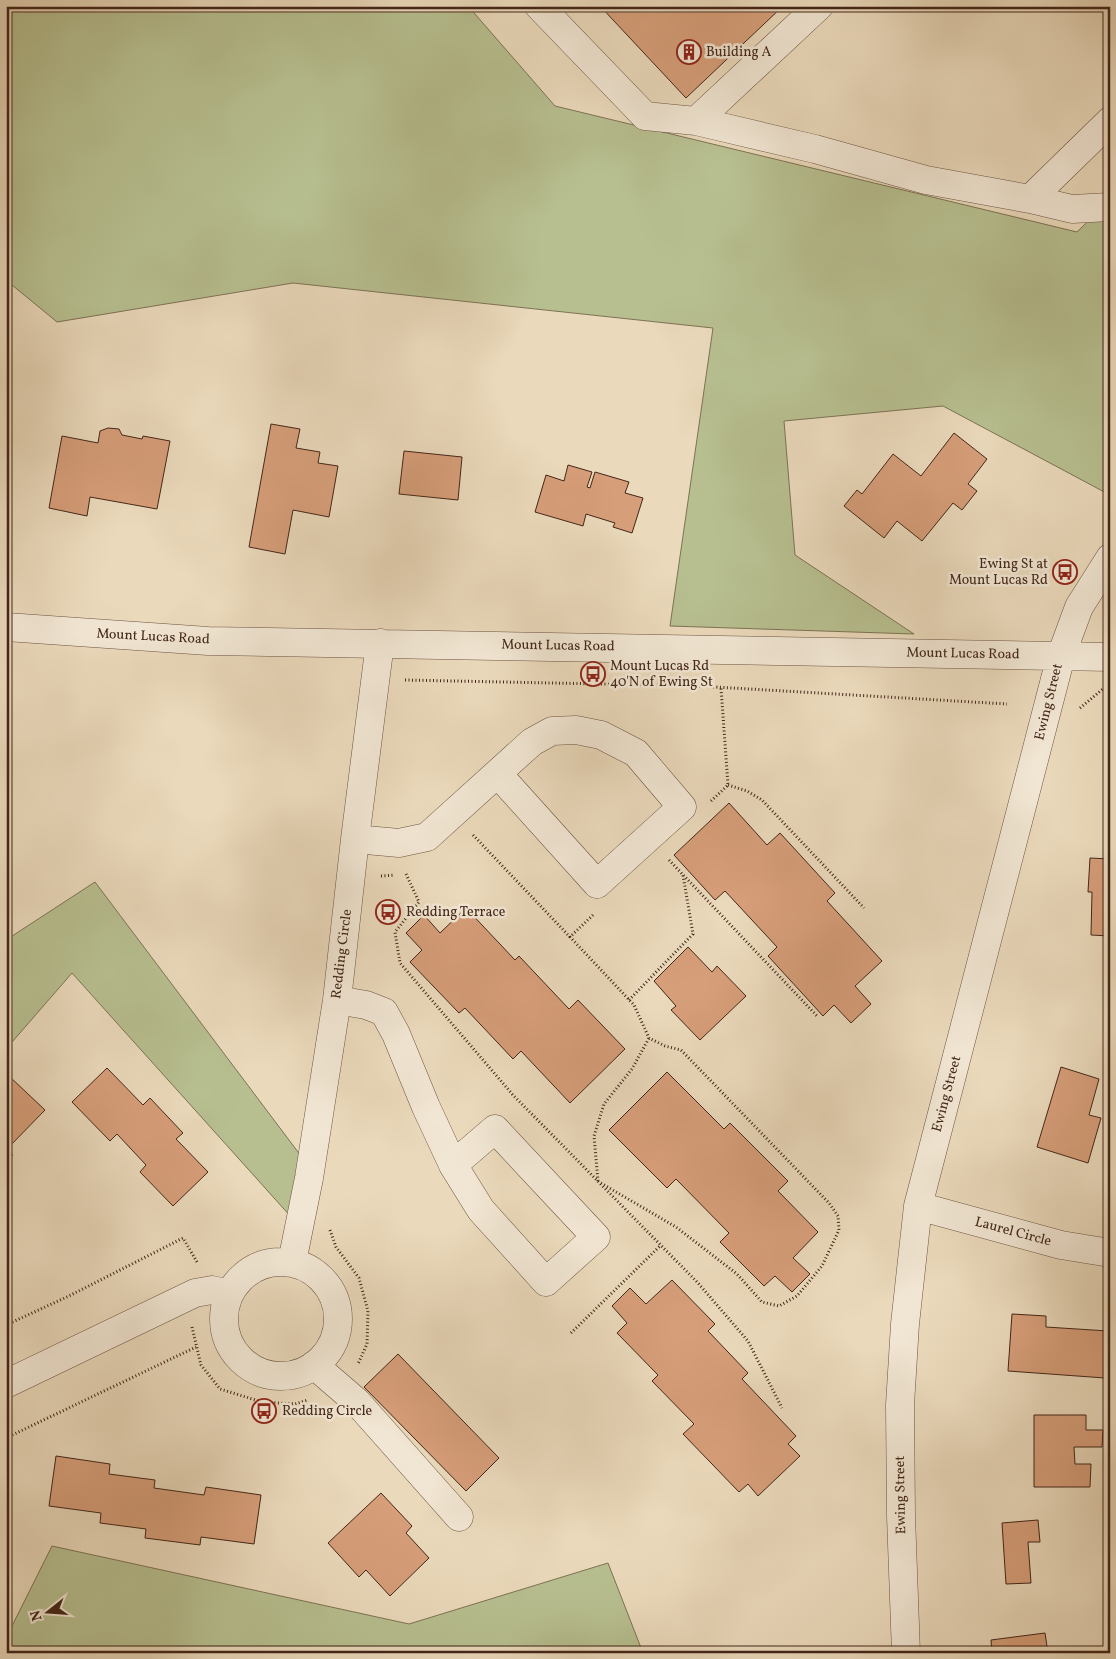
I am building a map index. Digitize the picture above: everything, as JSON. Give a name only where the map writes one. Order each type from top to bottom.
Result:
[{"type":"street","points":[[539,6],[645,116],[696,122],[815,149],[926,180],[1030,199],[1072,209],[1110,207]]},
{"type":"street","points":[[696,122],[819,6]]},
{"type":"street","points":[[1030,199],[1110,121]]},
{"type":"street","name":"Ewing Street","points":[[906,1653],[901,1516],[900,1405],[905,1324],[918,1206],[1060,656],[1079,607],[1110,558]]},
{"type":"street","name":"Mount Lucas Road","points":[[6,628],[208,641],[1110,657]]},
{"type":"street","name":"Redding Circle","points":[[292,1262],[309,1178],[337,1000],[380,643]]},
{"type":"street","points":[[355,839],[399,843],[426,837],[532,742],[552,731],[576,730],[601,735],[636,753],[682,807],[597,884],[498,774]]},
{"type":"street","points":[[337,1000],[366,1005],[384,1012],[396,1034],[426,1107],[453,1165],[481,1210],[546,1282],[596,1237],[495,1128],[453,1165]]},
{"type":"street","name":"Laurel Circle","points":[[918,1206],[1061,1245],[1110,1253]]},
{"type":"street","points":[[269,1262],[292,1262],[313,1271],[329,1288],[334,1297],[338,1317],[334,1338],[328,1350],[314,1365],[301,1372],[282,1376],[271,1375],[253,1368],[244,1362],[231,1346],[224,1327],[225,1307],[229,1294],[240,1278],[250,1270],[269,1262]]},
{"type":"street","points":[[6,1384],[195,1293],[212,1290],[229,1294]]},
{"type":"street","points":[[314,1365],[357,1402],[460,1517]]},
{"type":"path","points":[[1079,708],[1110,683]]},
{"type":"path","points":[[721,688],[728,785]]},
{"type":"path","points":[[708,804],[728,785]]},
{"type":"path","points":[[728,785],[747,790],[762,800],[864,908]]},
{"type":"path","points":[[471,833],[630,1000],[649,1038],[665,1046],[681,1050],[829,1203],[838,1216],[839,1230],[822,1266],[797,1296],[779,1306],[762,1302],[738,1274],[676,1227],[598,1182]]},
{"type":"path","points":[[666,857],[818,1016]]},
{"type":"path","points":[[414,872],[405,874],[419,902],[395,932],[400,963],[513,1096],[698,1283],[748,1341],[782,1408]]},
{"type":"path","points":[[630,1000],[692,934],[682,874]]},
{"type":"path","points":[[570,937],[598,911]]},
{"type":"path","points":[[598,1182],[594,1136],[604,1104],[632,1069],[649,1038]]},
{"type":"path","points":[[329,1226],[336,1247],[359,1278],[368,1311],[367,1344],[354,1372]]},
{"type":"path","points":[[6,1324],[69,1296],[184,1238],[198,1264]]},
{"type":"path","points":[[571,1333],[661,1245]]},
{"type":"path","points":[[190,1319],[201,1365],[220,1389],[262,1402],[294,1404],[316,1397]]},
{"type":"path","points":[[6,1438],[196,1347]]},
{"type":"green space","points":[[6,6],[468,6],[555,106],[1077,232],[1110,200],[1110,495],[943,406],[784,421],[795,555],[914,634],[670,626],[713,328],[293,283],[57,322],[6,280]]},
{"type":"green space","points":[[95,882],[301,1156],[292,1218],[72,973],[6,1049],[6,940]]},
{"type":"green space","points":[[52,1546],[409,1624],[608,1563],[643,1653],[6,1653],[6,1638]]},
{"type":"building","name":"Building A","points":[[600,6],[783,6],[686,98]]},
{"type":"building","points":[[271,424],[300,429],[296,448],[320,452],[318,463],[338,466],[329,517],[293,510],[285,554],[249,547]]},
{"type":"building","points":[[108,428],[119,429],[122,435],[142,439],[143,436],[170,441],[157,509],[90,497],[87,516],[49,508],[62,436],[98,443],[100,431]]},
{"type":"building","points":[[954,433],[987,459],[968,484],[977,491],[962,510],[953,503],[922,541],[897,521],[884,538],[844,506],[857,490],[862,494],[893,454],[921,476]]},
{"type":"building","points":[[404,451],[462,457],[458,500],[399,494]]},
{"type":"building","points":[[568,465],[592,472],[587,487],[590,488],[595,472],[629,482],[625,493],[643,498],[632,533],[613,527],[615,523],[586,514],[583,526],[535,512],[546,475],[564,481]]},
{"type":"building","points":[[729,803],[767,845],[780,833],[835,893],[827,901],[882,961],[855,986],[871,1004],[851,1023],[834,1005],[823,1016],[768,956],[777,947],[725,891],[715,900],[674,855]]},
{"type":"building","points":[[1090,858],[1110,859],[1110,936],[1091,935],[1092,892],[1088,892]]},
{"type":"building","points":[[466,908],[515,960],[519,956],[569,1009],[578,1000],[625,1049],[570,1103],[521,1051],[513,1059],[465,1008],[459,1013],[410,962],[422,950],[406,933],[424,915],[440,933]]},
{"type":"building","points":[[688,947],[712,972],[717,966],[746,996],[700,1040],[671,1010],[676,1006],[654,981]]},
{"type":"building","points":[[1061,1067],[1099,1079],[1089,1115],[1101,1118],[1088,1163],[1037,1147]]},
{"type":"building","points":[[107,1068],[143,1105],[150,1098],[183,1133],[176,1139],[208,1172],[173,1206],[140,1172],[146,1165],[117,1134],[110,1141],[72,1102]]},
{"type":"building","points":[[667,1072],[724,1129],[730,1123],[788,1181],[778,1191],[818,1232],[793,1258],[810,1274],[792,1292],[775,1276],[764,1286],[720,1242],[729,1233],[676,1179],[667,1188],[609,1130]]},
{"type":"building","points":[[10,1077],[45,1110],[7,1149],[13,1155],[6,1161],[6,1081]]},
{"type":"building","points":[[672,1280],[715,1324],[708,1331],[748,1373],[742,1379],[796,1436],[788,1444],[800,1456],[758,1496],[748,1484],[739,1492],[683,1434],[694,1424],[652,1381],[658,1375],[617,1333],[627,1323],[612,1306],[630,1288],[646,1304]]},
{"type":"building","points":[[1012,1314],[1046,1316],[1046,1327],[1108,1331],[1105,1378],[1008,1371]]},
{"type":"building","points":[[398,1354],[499,1458],[466,1491],[364,1387]]},
{"type":"building","points":[[1034,1415],[1086,1415],[1086,1430],[1103,1430],[1102,1447],[1074,1447],[1075,1464],[1091,1464],[1090,1487],[1034,1487]]},
{"type":"building","points":[[56,1456],[110,1464],[109,1474],[155,1480],[154,1488],[204,1495],[206,1487],[261,1495],[254,1544],[201,1537],[200,1545],[145,1538],[146,1529],[100,1523],[101,1513],[49,1506]]},
{"type":"building","points":[[381,1493],[412,1526],[406,1533],[429,1558],[390,1596],[366,1570],[359,1577],[328,1543]]},
{"type":"building","points":[[1038,1520],[1040,1542],[1028,1542],[1031,1583],[1006,1584],[1002,1523]]},
{"type":"building","points":[[1045,1633],[1048,1653],[992,1653],[991,1640]]},
{"type":"place","name":"Building A","points":[[689,52]]},
{"type":"place","name":"Ewing St at Mount Lucas Rd","points":[[1065,572]]},
{"type":"place","name":"Mount Lucas Rd 40'N of Ewing St","points":[[593,674]]},
{"type":"place","name":"Redding Terrace","points":[[388,912]]},
{"type":"place","name":"Redding Circle","points":[[264,1411]]}]
